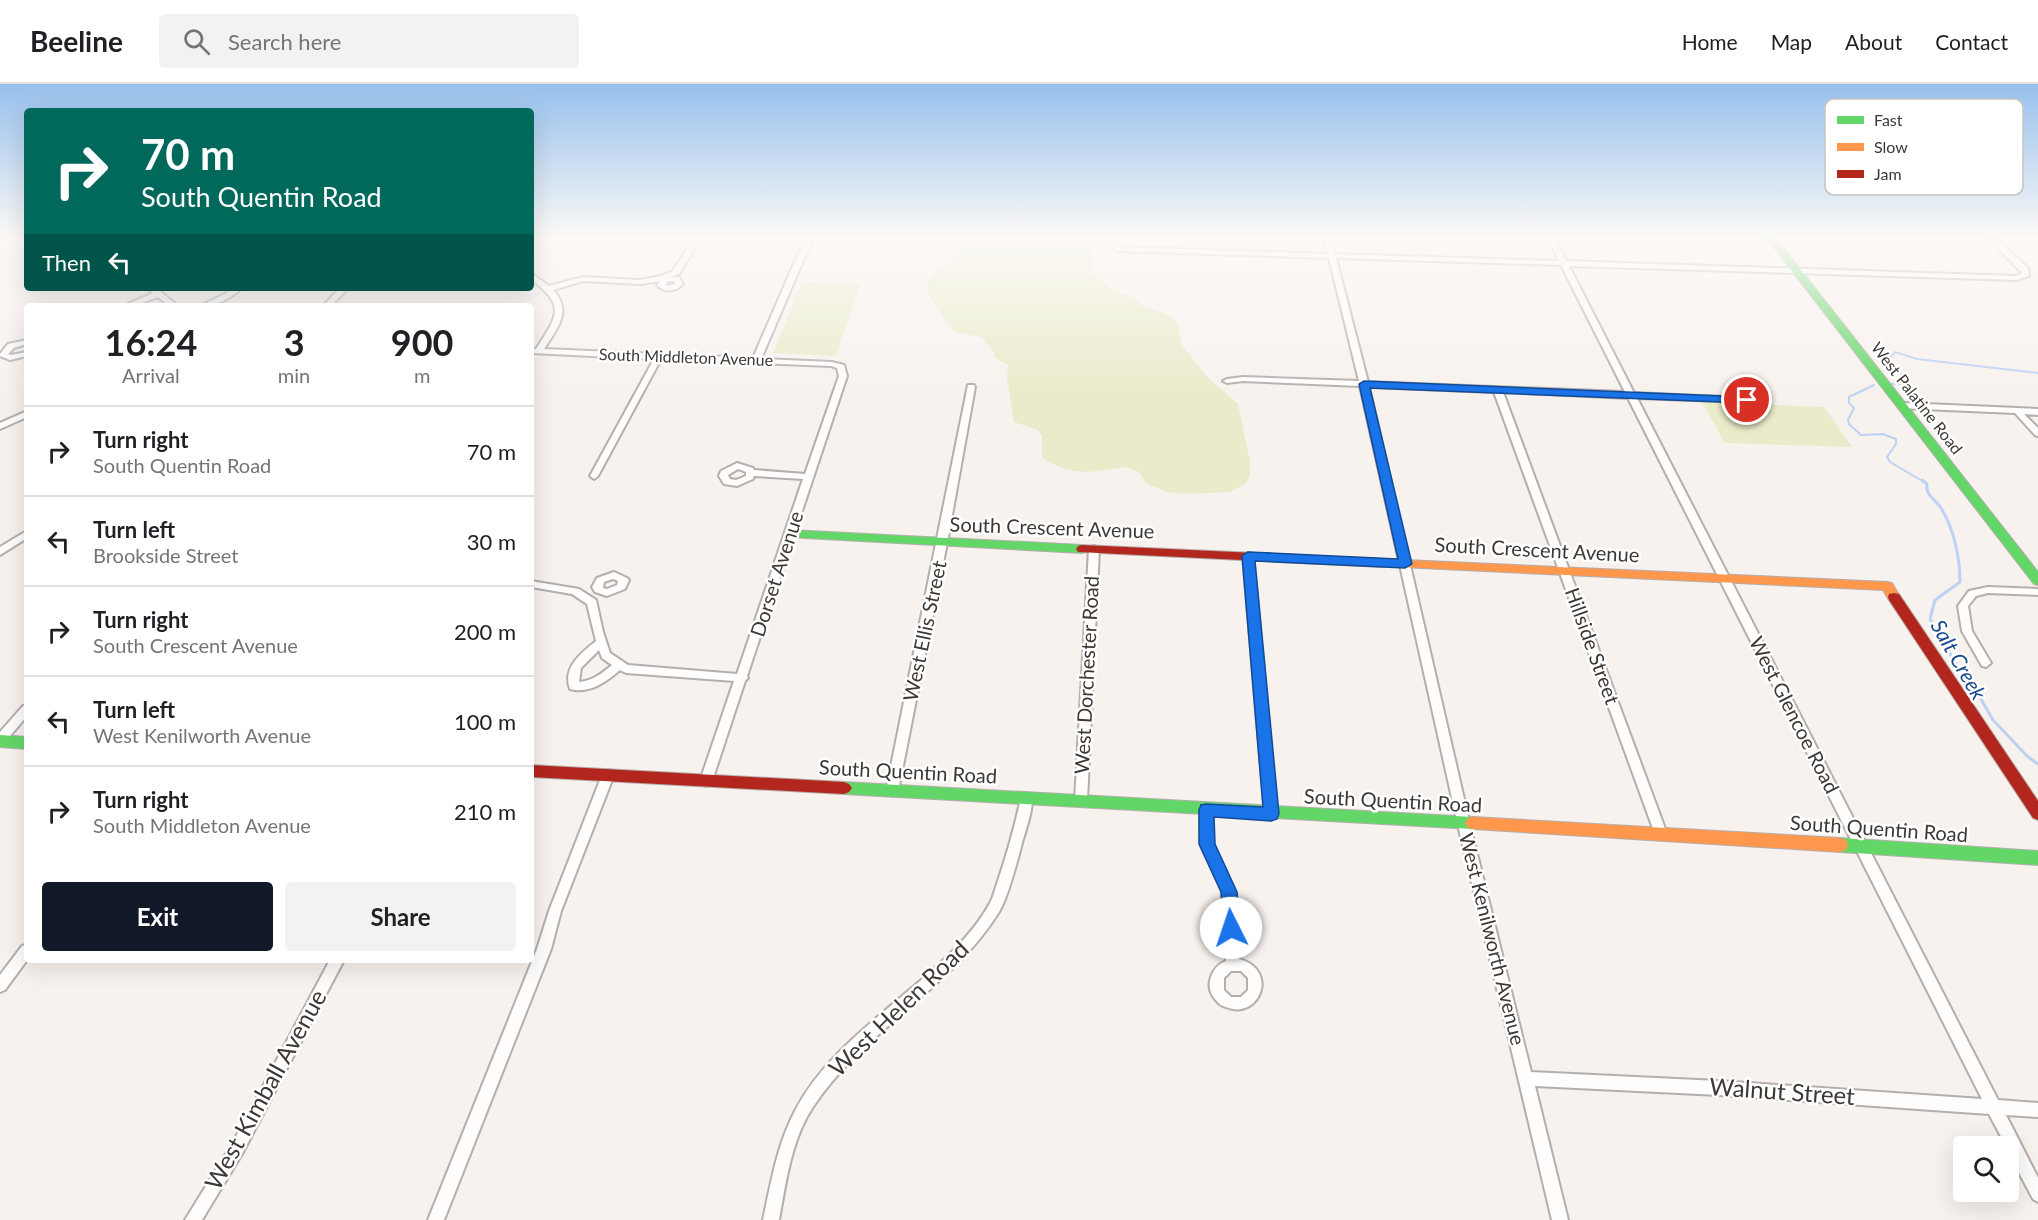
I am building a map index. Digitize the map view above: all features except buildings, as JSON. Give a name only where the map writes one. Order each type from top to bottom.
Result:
[{"type":"main road","name":"West Palatine Road","points":[[1811,289],[2038,581]]},
{"type":"main road","name":"South Crescent Avenue","points":[[790,534],[1887,586],[2038,814]]},
{"type":"main road","points":[[0,741],[24,743]]},
{"type":"main road","name":"South Quentin Road","points":[[534,771],[1081,801],[1464,825],[1661,834],[2038,858]]},
{"type":"street","points":[[534,351],[560,319],[560,302],[551,289]]},
{"type":"street","points":[[756,360],[787,289]]},
{"type":"street","name":"West Kenilworth Avenue","points":[[1340,289],[1364,384],[1464,825],[1560,1220]]},
{"type":"street","name":"West Glencoe Road","points":[[1576,289],[2038,1194]]},
{"type":"street","points":[[154,291],[170,303]]},
{"type":"street","points":[[211,303],[234,291]]},
{"type":"street","points":[[330,303],[341,291]]},
{"type":"street","points":[[135,303],[158,294]]},
{"type":"street","points":[[24,343],[11,346],[3,355],[10,358],[24,355]]},
{"type":"street","name":"South Middleton Avenue","points":[[534,351],[756,360],[832,364],[841,367]]},
{"type":"street","points":[[594,476],[659,356]]},
{"type":"street","name":"Dorset Avenue","points":[[706,781],[743,678],[843,376],[841,367]]},
{"type":"street","points":[[1227,381],[1243,379],[1747,400]]},
{"type":"street","name":"West Ellis Street","points":[[892,791],[971,387]]},
{"type":"street","name":"Hillside Street","points":[[1498,391],[1661,834]]},
{"type":"street","points":[[1903,406],[2038,412]]},
{"type":"street","points":[[2017,411],[2038,433]]},
{"type":"street","points":[[0,426],[24,415]]},
{"type":"street","points":[[751,473],[808,477]]},
{"type":"street","points":[[0,543],[24,536]]},
{"type":"street","points":[[0,552],[24,536]]},
{"type":"street","name":"West Dorchester Road","points":[[1081,801],[1094,549]]},
{"type":"street","points":[[1248,556],[1271,814]]},
{"type":"street","points":[[534,584],[575,591],[592,602],[601,644],[606,655],[626,669],[743,678]]},
{"type":"street","points":[[586,598],[599,590]]},
{"type":"street","points":[[1986,663],[1967,631],[1962,606],[1973,593],[1988,590],[2038,592]]},
{"type":"street","points":[[601,644],[577,665],[572,678],[574,686],[587,687],[619,665]]},
{"type":"street","points":[[0,741],[24,713]]},
{"type":"street","points":[[436,1220],[544,949],[555,911],[608,775]]},
{"type":"street","name":"West Helen Road","points":[[771,1220],[785,1149],[807,1104],[841,1058],[885,1017],[946,968],[972,939],[996,905],[1019,841],[1027,798]]},
{"type":"street","points":[[1206,810],[1207,844],[1229,892],[1233,964]]},
{"type":"street","points":[[0,986],[24,954]]},
{"type":"street","name":"West Kimball Avenue","points":[[193,1220],[237,1149],[335,963]]},
{"type":"street","name":"Walnut Street","points":[[1527,1079],[1719,1088],[2038,1110]]},
{"type":"green space","points":[[799,289],[858,289],[836,356],[773,353]]},
{"type":"green space","points":[[928,289],[1112,289],[1137,299],[1142,305],[1173,317],[1178,325],[1182,345],[1207,377],[1238,404],[1250,461],[1250,476],[1245,484],[1230,492],[1188,494],[1167,492],[1146,483],[1140,473],[1127,467],[1089,472],[1075,471],[1061,468],[1042,458],[1042,435],[1036,429],[1014,422],[1007,378],[1008,365],[994,357],[995,353],[981,337],[955,332],[929,295]]},
{"type":"green space","points":[[1702,402],[1824,407],[1852,447],[1725,443]]},
{"type":"waterway","name":"Salt Creek","points":[[1891,384],[1902,384],[1906,378],[1891,366],[1889,359],[1895,352],[1917,359],[2038,373]]},
{"type":"waterway","name":"Salt Creek","points":[[1874,385],[1849,397],[1849,403],[1854,408],[1848,420],[1849,424],[1861,435],[1883,434],[1896,439],[1896,444],[1887,457],[1890,462],[1924,482]]},
{"type":"waterway","name":"Salt Creek","points":[[1922,480],[1927,484],[1929,494],[1941,508],[1949,525],[1960,573],[1960,582],[1935,600],[1930,619],[1961,673],[1977,692],[1993,720],[2027,756],[2038,764]]},
{"type":"traffic: fast","points":[[1810,289],[2038,581]]},
{"type":"traffic: fast","points":[[790,534],[1082,549]]},
{"type":"traffic: fast","points":[[0,741],[24,743]]},
{"type":"traffic: fast","points":[[844,788],[1473,823]]},
{"type":"traffic: fast","points":[[1840,845],[2038,858]]},
{"type":"traffic: slow","points":[[1383,563],[1887,586],[1894,597]]},
{"type":"traffic: slow","points":[[1473,823],[1840,845]]},
{"type":"traffic: jam","points":[[1082,549],[1383,563]]},
{"type":"traffic: jam","points":[[1894,597],[2038,814]]},
{"type":"traffic: jam","points":[[534,771],[844,788]]},
{"type":"route","points":[[1231,928],[1229,892],[1207,844],[1206,810],[1271,814],[1248,556],[1405,564],[1364,384],[1747,400]]}]
